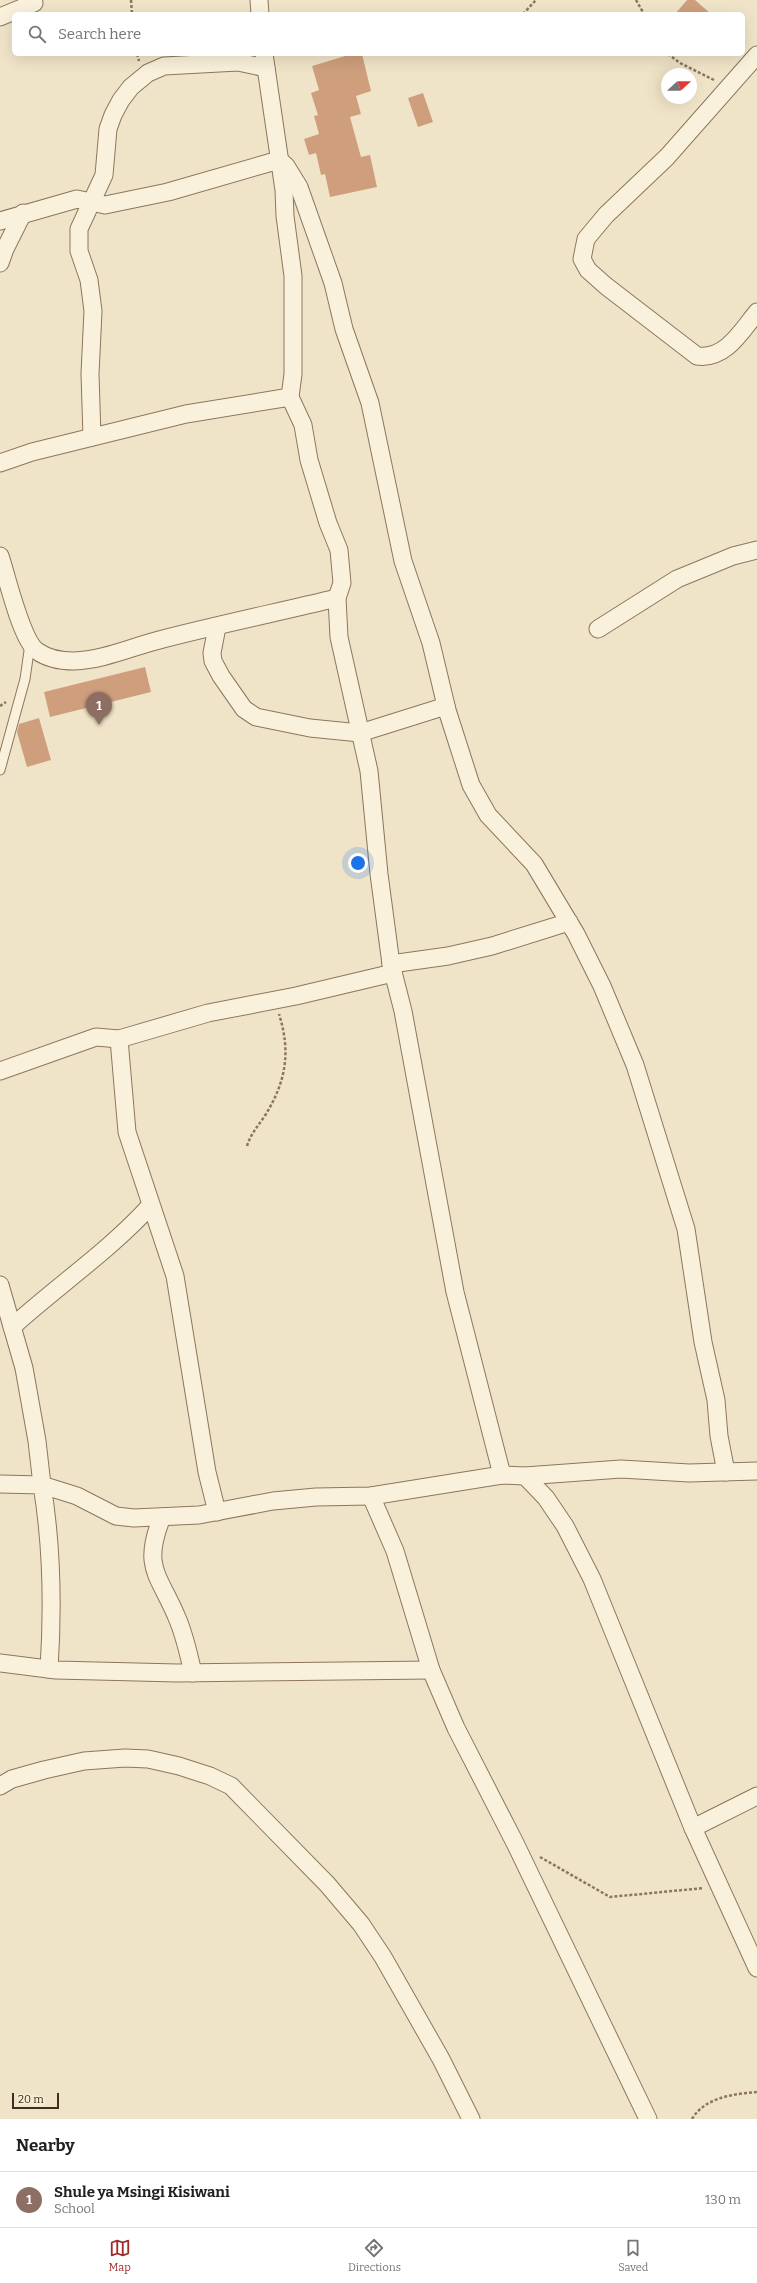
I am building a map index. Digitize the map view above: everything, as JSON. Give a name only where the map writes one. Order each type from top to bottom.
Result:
[{"type":"street","points":[[259,0],[260,12]]},
{"type":"street","points":[[12,12],[34,3]]},
{"type":"street","points":[[0,17],[12,12]]},
{"type":"street","points":[[757,55],[667,157],[620,199],[606,215],[586,239],[582,259],[588,270],[606,286],[697,356],[707,357],[715,355],[730,345],[757,312]]},
{"type":"street","points":[[92,437],[90,374],[93,311],[89,280],[79,251],[79,229],[94,201],[104,175],[108,129],[113,116],[121,100],[131,87],[148,73],[164,66],[188,63],[265,61],[284,190],[285,216],[293,276],[293,374],[290,397],[303,425],[309,460],[328,523],[339,550],[342,583],[337,598],[339,636],[369,772],[379,874],[392,968],[403,1011],[455,1292],[502,1475]]},
{"type":"street","points":[[0,221],[23,213],[77,199],[94,201],[105,205],[168,192],[279,160]]},
{"type":"street","points":[[279,160],[286,166],[299,187],[333,283],[344,329],[370,403],[403,561],[432,643],[446,706],[471,785],[485,809],[534,864],[569,922],[602,986],[635,1065],[686,1229],[703,1342],[716,1400],[719,1436],[726,1472]]},
{"type":"street","points":[[0,264],[5,249],[23,213]]},
{"type":"street","points":[[0,463],[92,437],[186,414],[290,397]]},
{"type":"street","points":[[598,629],[677,579],[733,556],[757,550]]},
{"type":"street","points":[[0,556],[22,628],[30,644],[36,651],[56,660],[75,661],[337,598]]},
{"type":"street","points":[[217,627],[212,653],[213,661],[221,676],[244,709],[256,717],[310,728],[360,733],[446,706]]},
{"type":"street","points":[[0,1071],[96,1037],[118,1039],[208,1014],[275,1000],[392,968],[492,946],[569,922]]},
{"type":"street","points":[[118,1039],[127,1132],[150,1206],[175,1276],[208,1472],[217,1512]]},
{"type":"street","points":[[12,1327],[50,1293],[127,1232],[150,1206]]},
{"type":"street","points":[[0,1285],[24,1368],[37,1441],[46,1513],[52,1593],[49,1669]]},
{"type":"street","points":[[0,1484],[42,1485],[77,1496],[116,1516],[134,1518],[199,1515],[316,1496],[371,1496],[502,1475],[525,1476],[621,1469],[689,1473],[757,1471]]},
{"type":"street","points":[[525,1476],[546,1498],[566,1526],[592,1579],[693,1828],[757,1968]]},
{"type":"street","points":[[371,1496],[395,1551],[431,1670],[456,1728],[515,1843],[648,2119]]},
{"type":"street","points":[[162,1517],[154,1536],[152,1563],[162,1589],[178,1620],[194,1673]]},
{"type":"street","points":[[0,1663],[49,1669],[194,1673],[431,1670]]},
{"type":"street","points":[[0,1786],[12,1779],[44,1770],[84,1762],[125,1758],[148,1759],[180,1766],[210,1776],[231,1786],[327,1884],[361,1924],[383,1956],[441,2059],[471,2119]]},
{"type":"street","points":[[693,1828],[757,1796]]},
{"type":"lane","points":[[0,770],[25,679],[30,644]]},
{"type":"path","points":[[131,0],[132,12]]},
{"type":"path","points":[[525,12],[536,0]]},
{"type":"path","points":[[636,0],[643,12]]},
{"type":"path","points":[[671,56],[696,72],[732,85]]},
{"type":"path","points":[[247,1146],[251,1134],[260,1123],[280,1090],[285,1071],[282,1025],[275,1000]]},
{"type":"path","points":[[515,1843],[610,1897],[720,1886]]},
{"type":"path","points":[[692,2119],[696,2112],[716,2099],[757,2092]]},
{"type":"building","points":[[687,0],[695,0],[709,12],[677,12]]},
{"type":"building","points":[[345,56],[362,56],[371,91],[356,96],[361,114],[350,117],[361,157],[370,155],[377,187],[330,197],[325,174],[321,175],[316,153],[309,155],[304,139],[319,134],[314,116],[318,115],[311,93],[319,90],[312,66]]},
{"type":"building","points":[[423,93],[433,122],[418,127],[408,98]]},
{"type":"building","points":[[145,667],[151,692],[50,717],[44,692]]},
{"type":"building","points":[[39,718],[51,760],[27,767],[17,732],[19,724]]},
{"type":"place","name":"Shule ya Msingi Kisiwani","points":[[99,725]]}]
